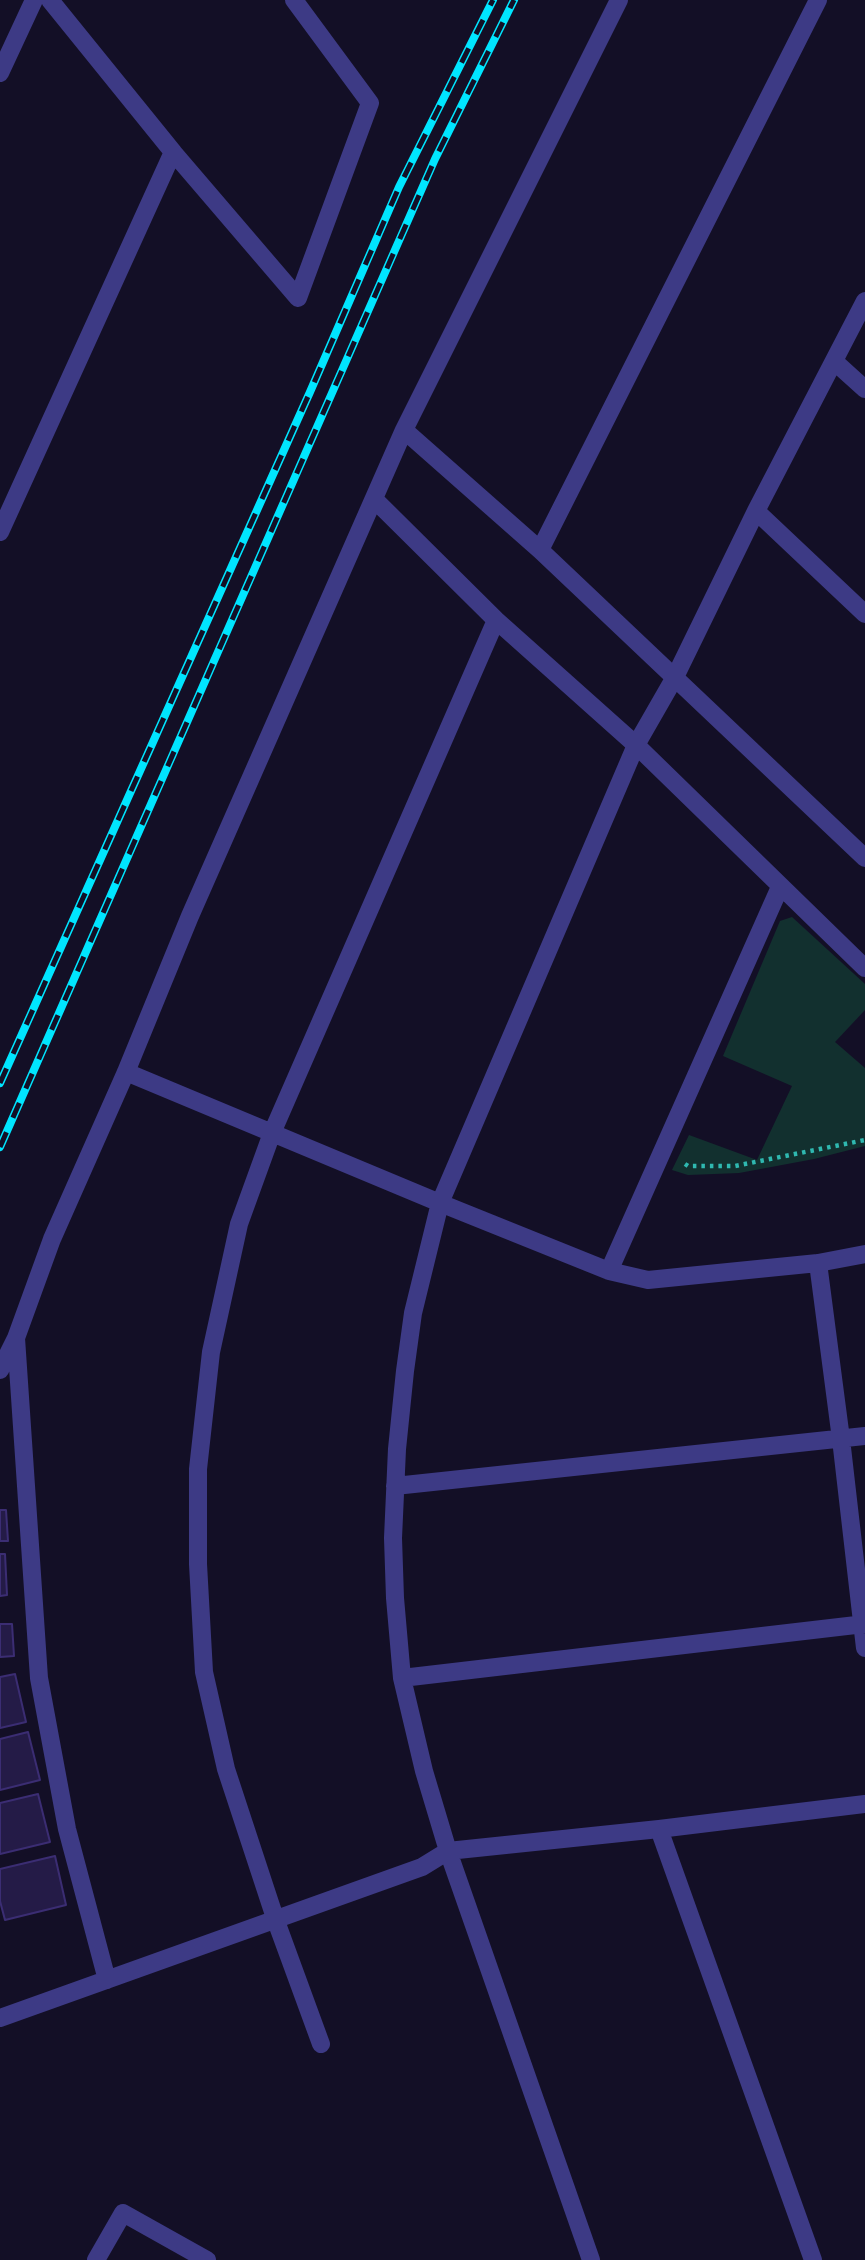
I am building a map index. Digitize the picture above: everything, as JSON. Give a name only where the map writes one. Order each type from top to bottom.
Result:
[{"type":"street","points":[[0,74],[34,0]]},
{"type":"street","points":[[50,0],[173,152],[298,298],[370,103],[294,0]]},
{"type":"street","points":[[0,1370],[16,1338],[52,1239],[126,1072],[190,916],[404,430],[619,0]]},
{"type":"street","points":[[540,550],[818,0]]},
{"type":"street","points":[[0,532],[173,152]]},
{"type":"street","points":[[591,2260],[448,1851],[424,1771],[402,1678],[393,1538],[403,1384],[413,1313],[440,1203],[636,746],[675,677],[756,511],[865,301]]},
{"type":"street","points":[[835,362],[865,389]]},
{"type":"street","points":[[404,430],[540,550],[865,858]]},
{"type":"street","points":[[375,500],[496,620],[636,746],[865,968]]},
{"type":"street","points":[[756,511],[865,614]]},
{"type":"street","points":[[321,2044],[276,1921],[226,1769],[204,1672],[198,1564],[198,1469],[211,1352],[239,1224],[272,1133],[496,620]]},
{"type":"street","points":[[610,1271],[780,887]]},
{"type":"street","points":[[126,1072],[610,1271],[648,1280],[818,1263],[865,1254]]},
{"type":"street","points":[[818,1263],[865,1648]]},
{"type":"street","points":[[16,1338],[39,1678],[67,1829],[107,1980]]},
{"type":"street","points":[[395,1486],[865,1436]]},
{"type":"street","points":[[402,1678],[863,1624]]},
{"type":"street","points":[[0,2018],[422,1867],[448,1851],[865,1804]]},
{"type":"street","points":[[659,1829],[813,2260]]},
{"type":"street","points":[[96,2260],[123,2213],[207,2260]]},
{"type":"path","points":[[688,1166],[735,1166],[865,1140]]},
{"type":"green space","points":[[792,917],[865,984],[865,1010],[835,1042],[865,1068],[865,1146],[739,1173],[688,1175],[672,1170],[689,1135],[757,1160],[792,1086],[723,1056],[780,921]]},
{"type":"building","points":[[0,1510],[6,1510],[8,1541],[0,1541]]},
{"type":"building","points":[[0,1554],[5,1554],[7,1595],[0,1596]]},
{"type":"building","points":[[0,1624],[12,1624],[14,1656],[0,1657]]},
{"type":"building","points":[[15,1674],[26,1722],[0,1728],[0,1677]]},
{"type":"building","points":[[28,1732],[40,1780],[0,1790],[0,1739]]},
{"type":"building","points":[[38,1794],[50,1842],[0,1854],[0,1803]]},
{"type":"building","points":[[55,1856],[66,1905],[5,1920],[0,1901],[0,1869]]},
{"type":"railway","points":[[0,1083],[399,187],[493,0]]},
{"type":"railway","points":[[0,1147],[435,159],[514,0]]}]
